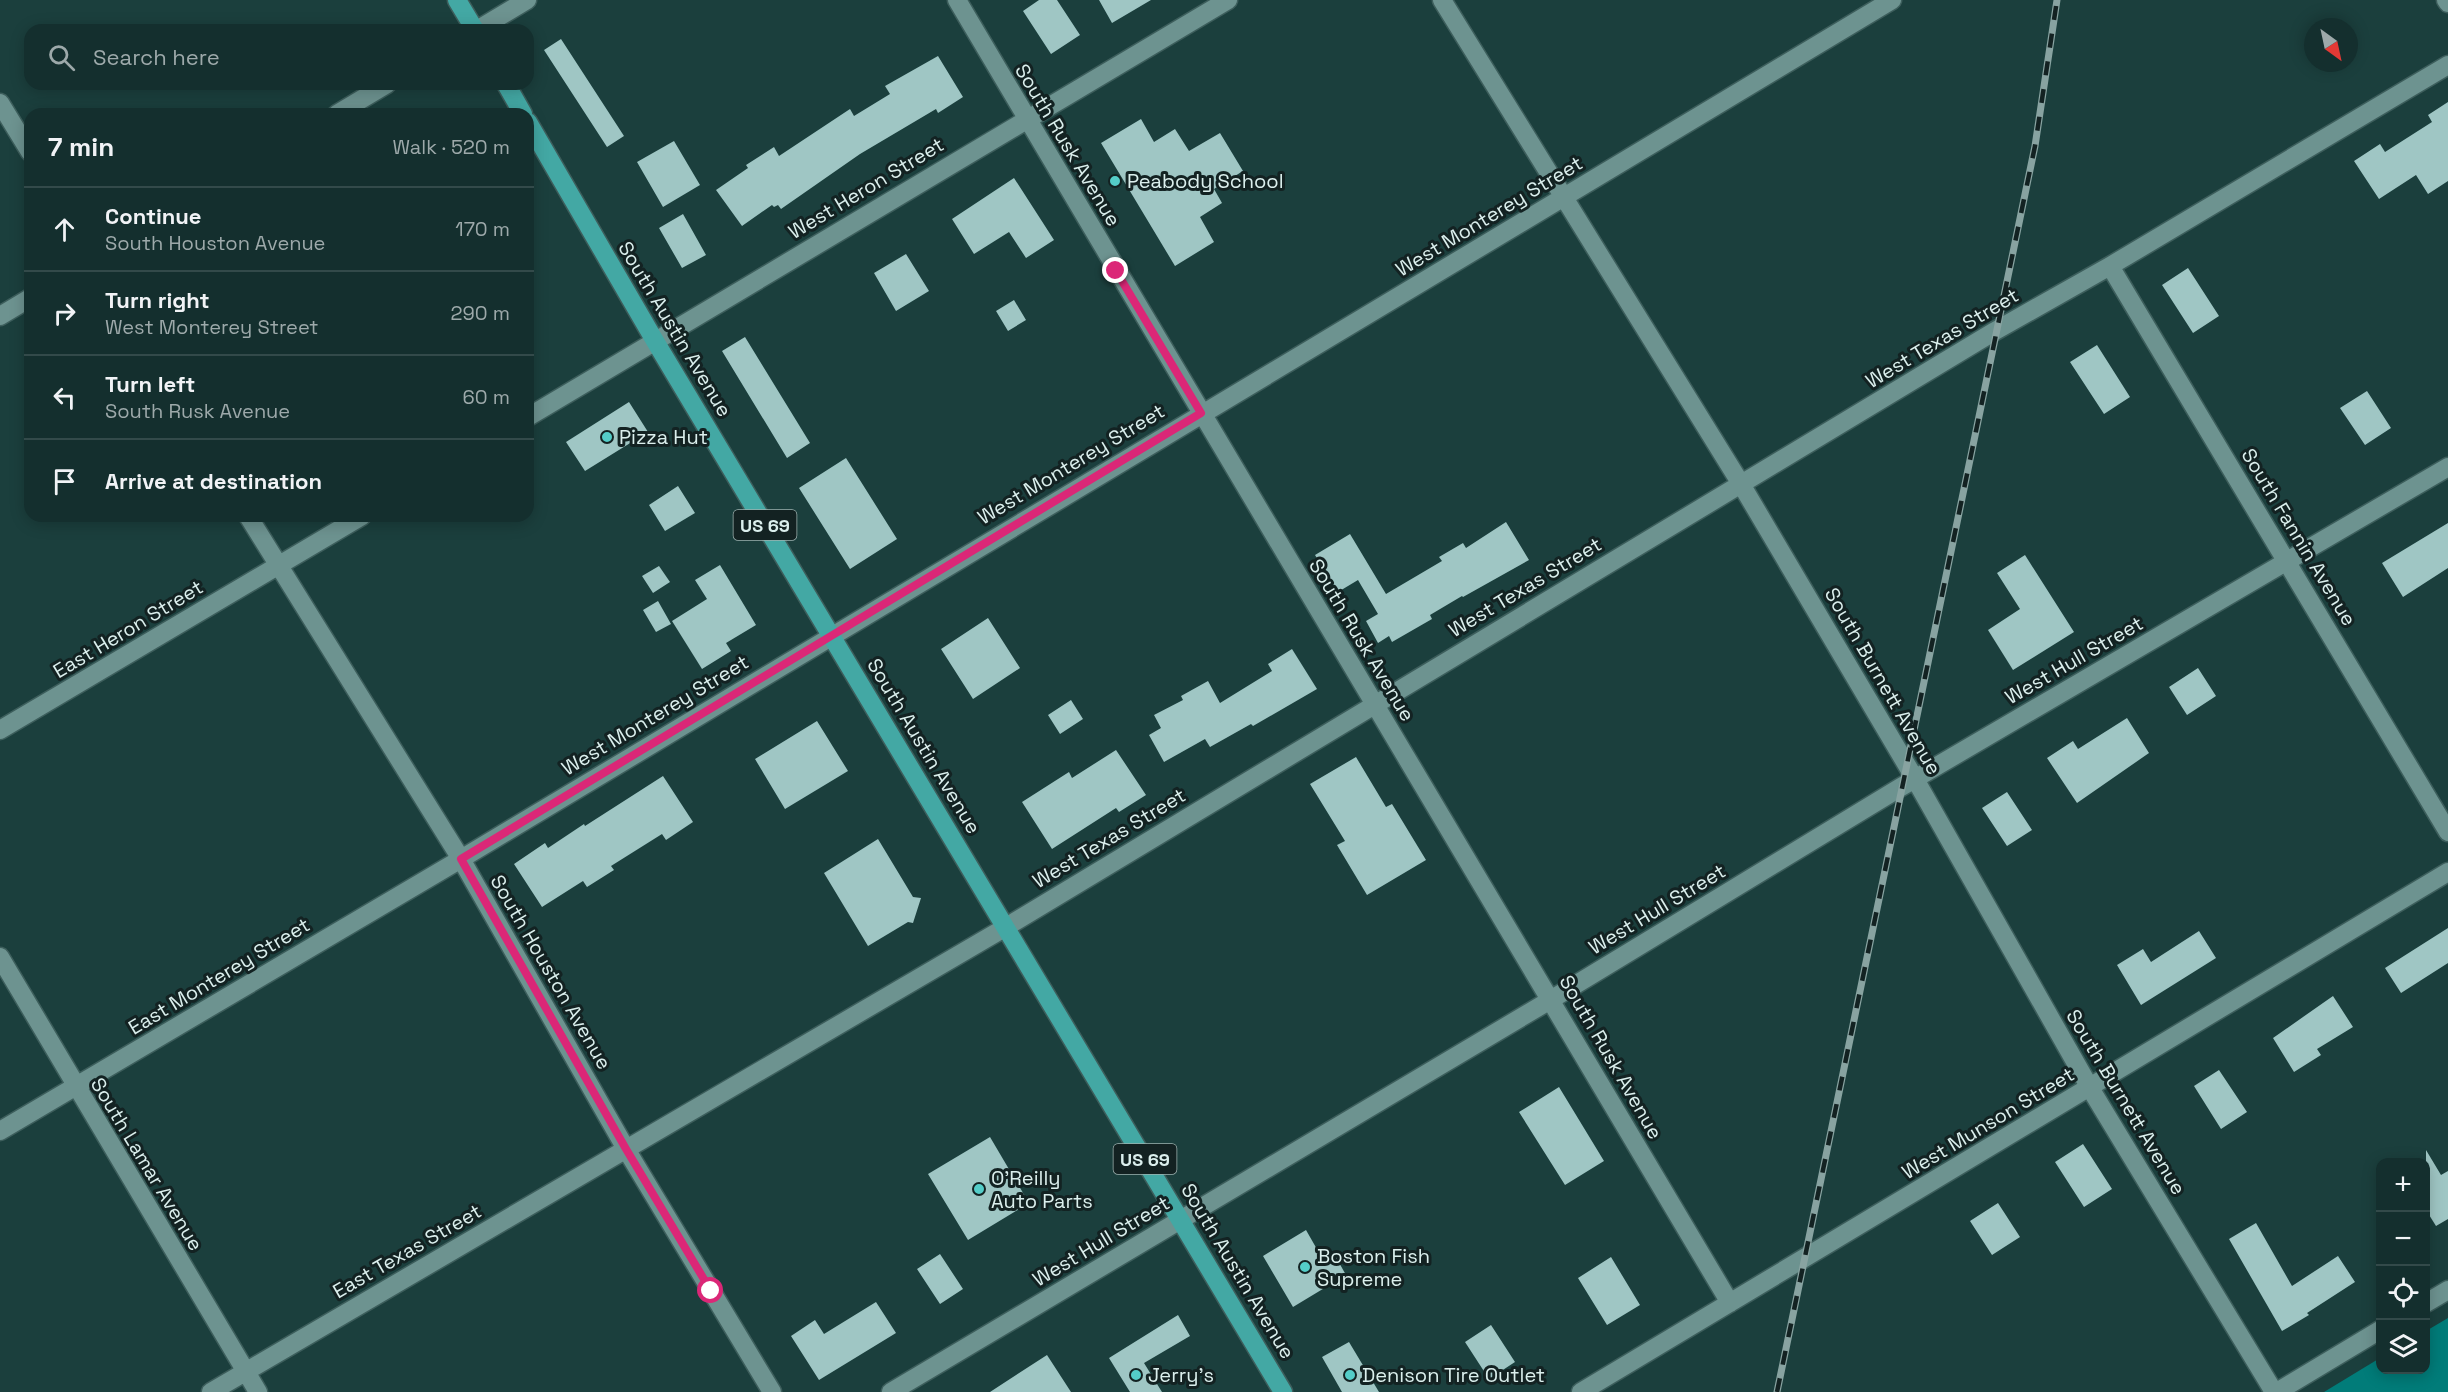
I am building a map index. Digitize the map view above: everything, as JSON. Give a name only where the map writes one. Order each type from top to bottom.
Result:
[{"type":"highway","points":[[457,0],[472,24]]},
{"type":"highway","points":[[510,90],[520,108]]},
{"type":"highway","name":"South Austin Avenue","points":[[534,132],[655,341],[1283,1392]]},
{"type":"street","points":[[486,24],[527,0]]},
{"type":"street","name":"South Rusk Avenue","points":[[957,0],[1374,704],[1552,999],[1730,1303]]},
{"type":"street","name":"West Heron Street","points":[[534,413],[1026,118],[1228,0]]},
{"type":"street","name":"South Burnett Avenue","points":[[1442,0],[1741,484],[1915,779],[2090,1088],[2275,1392]]},
{"type":"street","name":"West Monterey Street","points":[[461,859],[1201,413],[1564,199],[1892,0]]},
{"type":"street","name":"West Texas Street","points":[[626,1149],[1006,927],[1995,331],[2110,267],[2448,64]]},
{"type":"street","points":[[347,108],[377,90]]},
{"type":"street","points":[[0,103],[24,142]]},
{"type":"street","name":"South Fannin Avenue","points":[[2110,267],[2448,832]]},
{"type":"street","points":[[0,316],[24,302]]},
{"type":"street","name":"West Hull Street","points":[[891,1392],[1552,999],[1915,779],[2448,467]]},
{"type":"street","name":"South Houston Avenue","points":[[252,522],[461,859],[626,1149],[772,1392]]},
{"type":"street","points":[[278,566],[352,522]]},
{"type":"street","name":"East Heron Street","points":[[0,730],[278,566]]},
{"type":"street","name":"East Monterey Street","points":[[0,1131],[461,859]]},
{"type":"street","name":"West Munson Street","points":[[1581,1392],[2448,872]]},
{"type":"street","name":"South Lamar Avenue","points":[[0,957],[258,1392]]},
{"type":"street","name":"East Texas Street","points":[[211,1392],[626,1149]]},
{"type":"street","points":[[2430,1301],[2448,1290]]},
{"type":"street","points":[[2275,1392],[2376,1332]]},
{"type":"shaded area","points":[[2448,1318],[2448,1392],[2324,1392],[2376,1360],[2376,1374],[2430,1374],[2430,1329]]},
{"type":"building","points":[[1039,0],[1057,0],[1080,35],[1051,54],[1023,11]]},
{"type":"building","points":[[1099,0],[1151,0],[1112,23]]},
{"type":"building","points":[[561,39],[624,136],[607,147],[544,50]]},
{"type":"building","points":[[938,56],[963,97],[938,113],[936,109],[860,154],[781,209],[778,205],[774,207],[772,205],[742,226],[716,190],[748,168],[746,165],[774,147],[779,156],[850,109],[854,116],[890,94],[885,86]]},
{"type":"building","points":[[2448,102],[2448,181],[2428,194],[2416,175],[2379,199],[2354,161],[2380,144],[2385,152],[2432,122],[2428,115]]},
{"type":"building","points":[[1141,119],[1154,142],[1175,129],[1189,151],[1220,133],[1243,171],[1214,189],[1222,203],[1200,217],[1214,242],[1175,266],[1101,143]]},
{"type":"building","points":[[674,141],[700,185],[663,207],[637,162]]},
{"type":"building","points":[[1014,178],[1054,240],[1026,258],[1009,232],[974,254],[952,219]]},
{"type":"building","points":[[683,214],[706,255],[682,268],[659,228]]},
{"type":"building","points":[[906,254],[929,291],[896,311],[874,273]]},
{"type":"building","points":[[2188,268],[2219,316],[2193,333],[2162,285]]},
{"type":"building","points":[[1014,300],[1026,320],[1008,331],[996,311]]},
{"type":"building","points":[[745,337],[810,443],[787,458],[722,351]]},
{"type":"building","points":[[2097,345],[2130,397],[2104,414],[2070,362]]},
{"type":"building","points":[[2367,391],[2391,428],[2365,445],[2340,408]]},
{"type":"building","name":"Pizza Hut","points":[[629,402],[648,432],[585,471],[566,442]]},
{"type":"building","points":[[846,458],[897,539],[850,569],[799,488]]},
{"type":"building","points":[[678,486],[695,513],[665,531],[649,505]]},
{"type":"building","points":[[1506,522],[1529,560],[1430,615],[1432,619],[1392,642],[1389,636],[1378,643],[1366,621],[1378,614],[1358,580],[1338,592],[1315,555],[1350,534],[1386,594],[1442,561],[1439,557],[1463,543],[1466,548]]},
{"type":"building","points":[[2448,523],[2448,568],[2403,597],[2382,563]]},
{"type":"building","points":[[2025,555],[2074,632],[2013,670],[1988,630],[2020,609],[1997,573]]},
{"type":"building","points":[[720,565],[756,625],[726,643],[731,651],[702,669],[672,621],[707,599],[695,580]]},
{"type":"building","points":[[659,566],[670,582],[653,593],[642,576]]},
{"type":"building","points":[[658,601],[671,624],[656,632],[643,610]]},
{"type":"building","points":[[988,618],[1020,668],[973,699],[941,649]]},
{"type":"building","points":[[1292,649],[1317,689],[1253,726],[1251,724],[1210,747],[1205,739],[1164,762],[1149,735],[1161,728],[1154,715],[1183,700],[1181,696],[1208,681],[1220,703],[1272,671],[1268,664]]},
{"type":"building","points":[[2198,668],[2216,696],[2187,715],[2169,687]]},
{"type":"building","points":[[1071,700],[1083,719],[1060,734],[1048,715]]},
{"type":"building","points":[[2127,718],[2149,753],[2077,803],[2047,758],[2073,741],[2078,749]]},
{"type":"building","points":[[817,721],[848,771],[785,809],[755,759]]},
{"type":"building","points":[[1116,750],[1146,795],[1119,812],[1116,808],[1052,849],[1022,802],[1069,772],[1072,778]]},
{"type":"building","points":[[1356,757],[1386,807],[1392,804],[1426,860],[1367,895],[1337,845],[1345,841],[1310,784]]},
{"type":"building","points":[[663,776],[693,822],[666,840],[662,834],[611,866],[614,870],[587,887],[583,881],[542,907],[514,864],[545,843],[548,848]]},
{"type":"building","points":[[2007,792],[2032,830],[2007,846],[1982,808]]},
{"type":"building","points":[[878,839],[913,897],[921,898],[913,923],[908,922],[868,946],[824,873]]},
{"type":"building","points":[[2448,928],[2448,963],[2401,993],[2385,968]]},
{"type":"building","points":[[2199,931],[2216,958],[2141,1005],[2117,965],[2143,949],[2151,962]]},
{"type":"building","points":[[2333,996],[2353,1027],[2317,1049],[2321,1055],[2294,1072],[2273,1038]]},
{"type":"building","points":[[2219,1070],[2247,1112],[2221,1129],[2194,1086]]},
{"type":"building","points":[[1559,1087],[1604,1161],[1565,1185],[1519,1112]]},
{"type":"building","name":"O'Reilly Auto Parts","points":[[990,1137],[1029,1203],[968,1240],[928,1174]]},
{"type":"building","points":[[2083,1144],[2112,1189],[2084,1207],[2055,1162]]},
{"type":"building","points":[[2426,1150],[2441,1175],[2448,1171],[2448,1219],[2436,1226],[2430,1216],[2430,1158],[2426,1158]]},
{"type":"building","points":[[1998,1203],[2020,1237],[1992,1255],[1970,1221]]},
{"type":"building","points":[[2256,1223],[2292,1286],[2338,1256],[2355,1282],[2282,1331],[2229,1239]]},
{"type":"building","name":"Boston Fish Supreme","points":[[1306,1230],[1322,1258],[1333,1252],[1346,1275],[1293,1307],[1263,1256]]},
{"type":"building","points":[[940,1254],[963,1289],[940,1304],[917,1269]]},
{"type":"building","points":[[1611,1257],[1640,1305],[1607,1325],[1578,1278]]},
{"type":"building","points":[[876,1302],[896,1333],[819,1380],[791,1336],[815,1320],[824,1334]]},
{"type":"building","points":[[1178,1315],[1190,1336],[1144,1363],[1162,1392],[1130,1392],[1109,1358]]},
{"type":"building","points":[[1491,1325],[1515,1362],[1489,1379],[1465,1342]]},
{"type":"building","name":"Denison Tire Outlet","points":[[1349,1342],[1379,1392],[1342,1392],[1322,1357]]},
{"type":"building","points":[[1047,1355],[1071,1392],[990,1392]]},
{"type":"railway","points":[[1777,1392],[2035,146],[2057,0]]},
{"type":"place","name":"Peabody School","points":[[1115,181]]},
{"type":"place","name":"Pizza Hut","points":[[607,437]]},
{"type":"place","name":"O'Reilly Auto Parts","points":[[979,1189]]},
{"type":"place","name":"Boston Fish Supreme","points":[[1305,1267]]},
{"type":"place","name":"Jerry's","points":[[1136,1375]]},
{"type":"place","name":"Denison Tire Outlet","points":[[1350,1375]]},
{"type":"route","points":[[711,1291],[626,1149],[461,859],[1201,413],[1116,271]]}]
